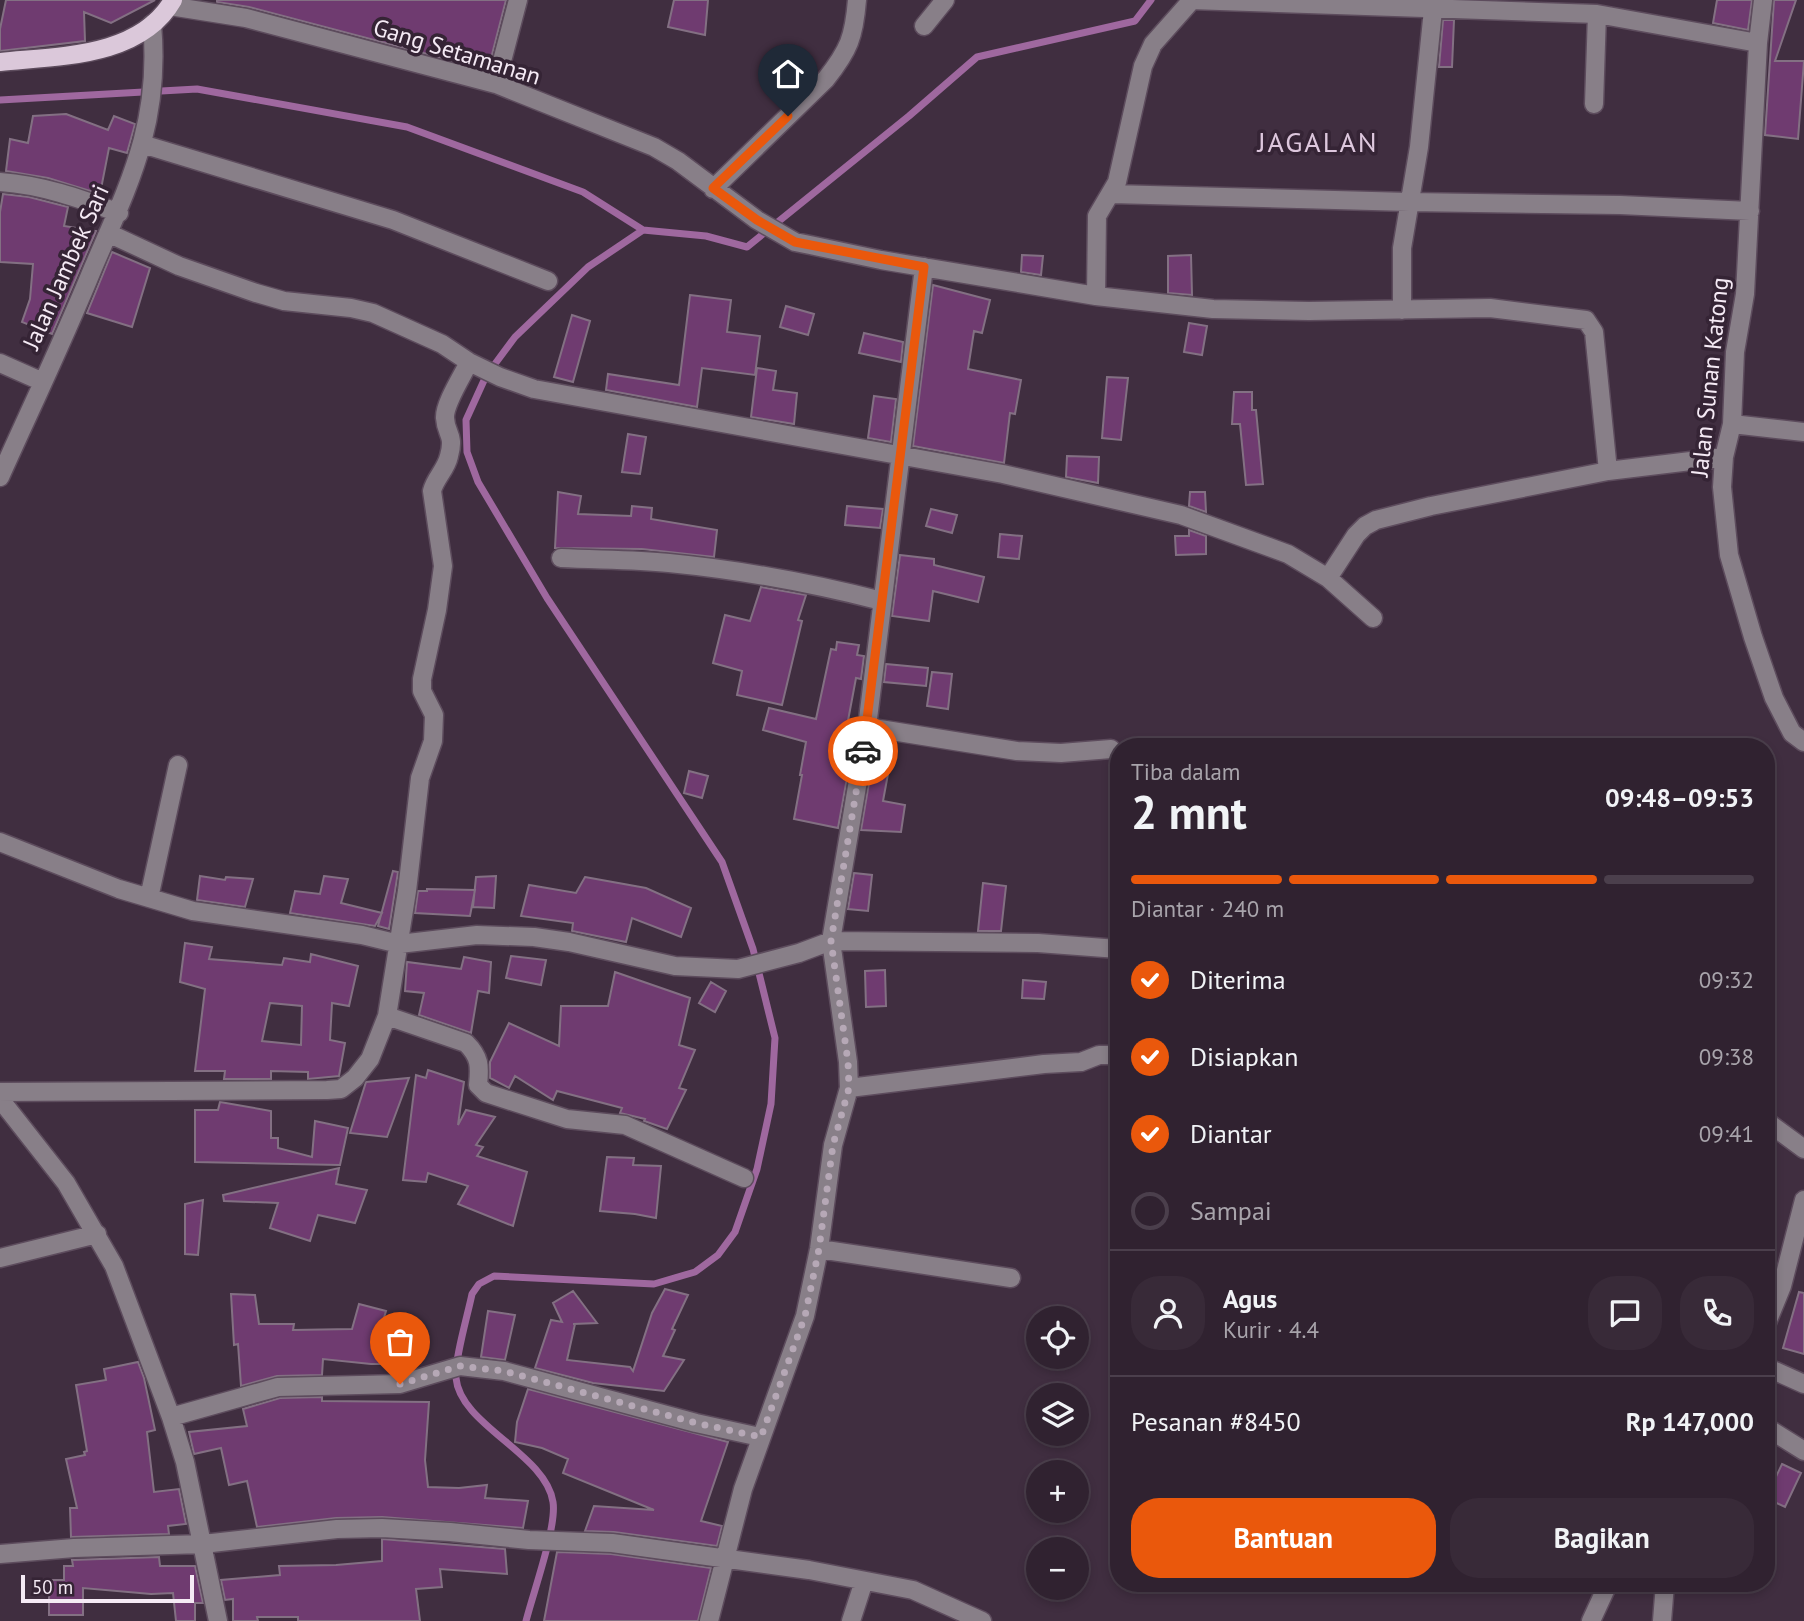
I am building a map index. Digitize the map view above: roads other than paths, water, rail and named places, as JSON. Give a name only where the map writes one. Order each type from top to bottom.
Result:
[{"type":"main road","points":[[0,62],[110,48],[152,24],[171,3]]},
{"type":"street","points":[[496,84],[519,0]]},
{"type":"street","points":[[713,188],[826,79],[842,59],[850,45],[857,0]]},
{"type":"street","points":[[924,26],[945,0]]},
{"type":"street","points":[[1096,296],[1097,216],[1117,182],[1143,66],[1153,44],[1191,0],[1434,3],[1597,14],[1758,43]]},
{"type":"street","name":"Jalan Sunan Katong","points":[[1763,0],[1758,43],[1745,294],[1735,352],[1732,424],[1724,457],[1722,486],[1729,555],[1737,587],[1774,698],[1791,733],[1804,742]]},
{"type":"street","name":"Gang Setamanan","points":[[171,3],[246,18],[496,84],[654,147],[678,161],[757,220],[795,242],[1096,296],[1213,309],[1490,308],[1577,317],[1590,323],[1594,332],[1608,471]]},
{"type":"street","points":[[1402,310],[1402,248],[1419,147],[1434,3]]},
{"type":"street","points":[[1594,104],[1597,14]]},
{"type":"street","name":"Jalan Jambek Sari","points":[[0,477],[118,213],[142,144],[154,83],[152,24]]},
{"type":"street","points":[[142,144],[393,220],[548,281]]},
{"type":"street","points":[[0,182],[70,194],[118,213]]},
{"type":"street","points":[[1112,194],[1620,205],[1750,211]]},
{"type":"street","points":[[108,233],[190,270],[256,293],[284,301],[373,313],[442,344],[500,377],[555,393],[1003,474],[1181,514],[1288,554],[1328,578],[1373,618]]},
{"type":"street","points":[[709,1621],[743,1489],[805,1316],[819,1249],[831,1155],[849,1088],[848,1062],[831,941],[867,727],[924,267]]},
{"type":"street","points":[[0,363],[43,382]]},
{"type":"street","points":[[0,1092],[341,1089],[370,1059],[387,1016],[407,891],[420,778],[433,741],[434,715],[422,691],[443,566],[432,491],[434,483],[445,468],[452,440],[445,419],[447,409],[472,363]]},
{"type":"street","points":[[1732,424],[1804,432]]},
{"type":"street","points":[[1328,578],[1356,535],[1376,520],[1431,506],[1608,471],[1724,457]]},
{"type":"street","points":[[561,558],[666,562],[739,571],[807,582],[882,601]]},
{"type":"street","points":[[867,727],[1017,751],[1061,753],[1110,749]]},
{"type":"street","points":[[149,898],[178,765]]},
{"type":"street","points":[[0,842],[118,889],[193,911],[362,935],[399,944],[477,935],[525,936],[569,942],[675,966],[738,969],[831,941],[1038,943],[1110,948]]},
{"type":"street","points":[[387,1016],[466,1043],[480,1063],[478,1085],[486,1093],[568,1119],[625,1125],[744,1178]]},
{"type":"street","points":[[849,1088],[1044,1064],[1081,1062],[1099,1055],[1110,1055]]},
{"type":"street","points":[[0,1099],[66,1183],[114,1266],[172,1417],[185,1462],[218,1621]]},
{"type":"street","points":[[1775,1128],[1804,1149]]},
{"type":"street","points":[[1775,1303],[1782,1286],[1804,1200]]},
{"type":"street","points":[[0,1258],[97,1234]]},
{"type":"street","points":[[819,1249],[1011,1278]]},
{"type":"street","points":[[172,1417],[278,1387],[400,1384],[460,1366],[504,1371],[696,1423],[761,1437]]},
{"type":"street","points":[[1775,1371],[1804,1384]]},
{"type":"street","points":[[1775,1433],[1804,1451]]},
{"type":"street","points":[[0,1554],[74,1548],[203,1544],[337,1529],[382,1528],[529,1540],[612,1543],[809,1570],[913,1590],[982,1621]]},
{"type":"street","points":[[851,1621],[864,1581]]},
{"type":"street","points":[[1591,1621],[1604,1592]]},
{"type":"street","points":[[1662,1621],[1664,1592]]},
{"type":"waterway","points":[[0,100],[197,89],[407,127],[583,192],[643,230],[706,236],[747,247],[909,116],[977,57],[1135,21],[1151,0]]},
{"type":"waterway","points":[[526,1621],[548,1543],[553,1502],[547,1485],[535,1469],[487,1425],[461,1395],[456,1370],[472,1294],[479,1284],[494,1276],[654,1284],[695,1272],[718,1255],[735,1232],[757,1169],[771,1104],[775,1038],[753,949],[722,862],[547,598],[478,482],[467,452],[466,420],[486,376],[515,337],[588,267],[643,230]]},
{"type":"district","name":"JAGALAN","points":[[1318,142]]}]
